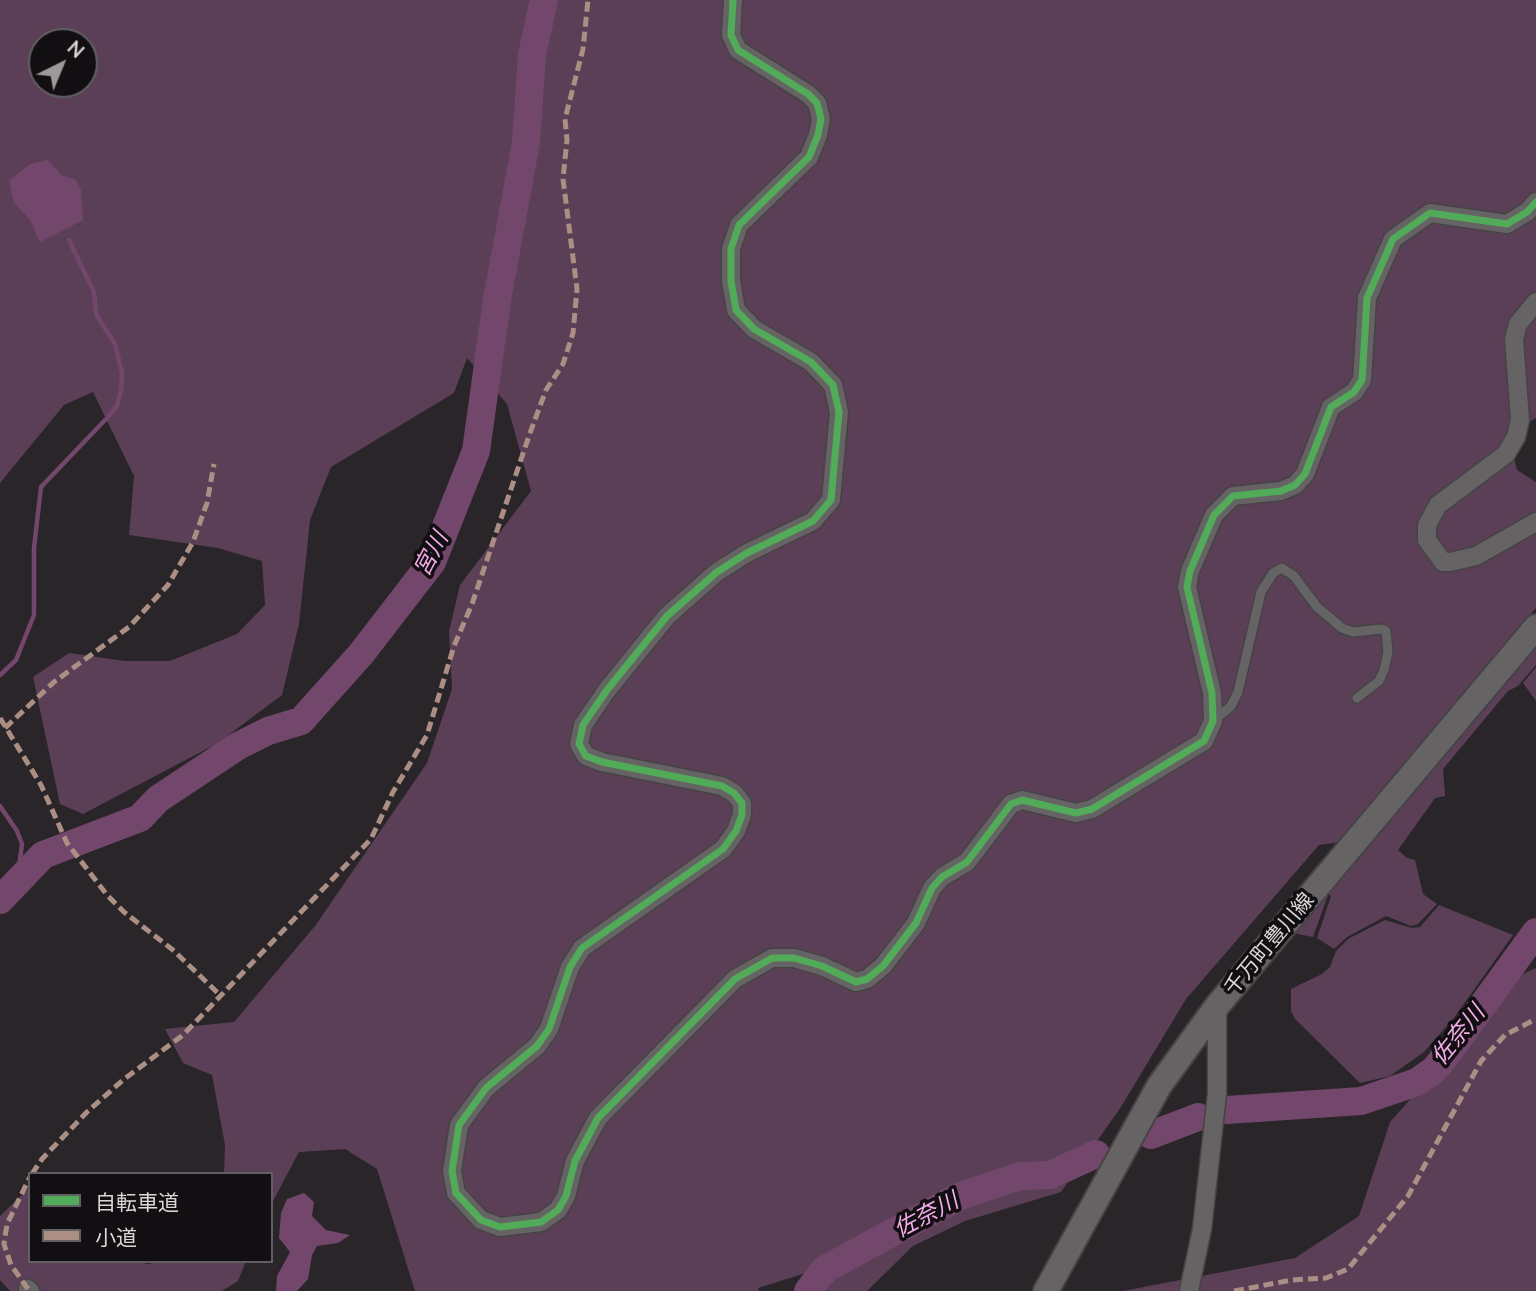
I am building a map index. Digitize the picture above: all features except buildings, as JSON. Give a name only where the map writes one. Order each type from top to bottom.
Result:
[{"type":"main road","name":"千万町豊川線","points":[[1046,1291],[1159,1086],[1217,1006],[1536,627]]},
{"type":"street","points":[[733,0],[731,35],[738,50],[808,94],[817,103],[821,119],[808,157],[739,225],[731,249],[731,281],[736,310],[754,329],[811,362],[833,385],[839,412],[831,500],[813,521],[747,553],[717,572],[667,616],[607,690],[583,725],[579,744],[586,756],[602,762],[722,786],[734,793],[741,803],[742,815],[736,831],[723,849],[582,948],[570,967],[549,1029],[537,1046],[486,1088],[460,1125],[452,1171],[456,1193],[481,1220],[500,1227],[541,1222],[558,1210],[566,1196],[575,1161],[598,1118],[735,979],[772,958],[803,961],[856,982],[867,979],[883,966],[916,923],[932,887],[942,877],[973,857],[1011,804],[1021,800],[1076,813],[1091,809],[1204,741],[1213,721],[1212,693],[1187,587],[1190,571],[1214,515],[1233,496],[1281,491],[1295,485],[1305,474],[1331,407],[1354,392],[1362,380],[1367,298],[1393,239],[1430,213],[1507,224],[1527,212],[1536,202]]},
{"type":"street","points":[[1536,302],[1518,324],[1514,339],[1520,420],[1516,437],[1506,454],[1438,505],[1427,525],[1427,540],[1443,562],[1450,562],[1476,556],[1536,522]]},
{"type":"street","points":[[1189,1291],[1202,1229],[1217,1094],[1217,1006]]},
{"type":"lane","points":[[1213,721],[1231,706],[1238,692],[1261,592],[1273,573],[1282,568],[1294,576],[1317,607],[1342,628],[1353,632],[1382,629],[1386,632],[1388,652],[1384,670],[1379,681],[1357,698]]},
{"type":"shaded area","points":[[0,0],[1536,0],[1536,418],[1508,434],[1517,470],[1536,482],[1536,608],[1340,842],[1319,845],[1186,999],[1121,1107],[1061,1192],[965,1221],[913,1246],[867,1291],[828,1291],[806,1273],[758,1288],[759,1291],[415,1291],[377,1169],[345,1149],[299,1152],[273,1201],[273,1172],[224,1172],[225,1145],[212,1075],[183,1063],[165,1029],[234,1022],[315,926],[427,763],[452,689],[449,631],[460,585],[531,491],[507,404],[467,358],[454,393],[331,467],[310,520],[299,624],[282,695],[218,743],[83,814],[60,804],[33,677],[69,653],[125,661],[170,661],[237,634],[265,605],[262,561],[218,548],[129,535],[134,476],[93,392],[64,405],[0,483]]},
{"type":"shaded area","points":[[48,160],[61,175],[76,180],[81,190],[83,220],[40,242],[30,220],[14,203],[9,181],[30,164]]},
{"type":"shaded area","points":[[1536,641],[1536,665],[1518,686],[1508,691],[1443,769],[1445,796],[1435,798],[1398,850],[1407,858],[1415,860],[1423,894],[1437,904],[1418,924],[1411,926],[1386,916],[1347,937],[1334,949],[1317,938],[1331,896],[1323,890]]},
{"type":"shaded area","points":[[1536,667],[1536,701],[1523,683]]},
{"type":"shaded area","points":[[1322,892],[1328,895],[1313,937],[1288,932]]},
{"type":"shaded area","points":[[1439,905],[1513,935],[1453,1019],[1424,1052],[1390,1076],[1360,1083],[1295,1019],[1291,1011],[1291,989],[1322,974],[1330,967],[1336,951],[1348,939],[1385,920],[1412,928],[1420,927]]},
{"type":"shaded area","points":[[1536,968],[1536,1291],[1123,1291],[1295,1258],[1359,1216],[1390,1122],[1521,975]]},
{"type":"shaded area","points":[[28,1189],[28,1263],[245,1263],[238,1281],[222,1291],[10,1291],[0,1280],[0,1216]]},
{"type":"shaded area","points":[[304,1193],[314,1202],[312,1216],[326,1230],[350,1235],[338,1243],[317,1246],[312,1255],[308,1279],[297,1291],[276,1291],[277,1276],[290,1252],[279,1238],[281,1213],[287,1199]]},
{"type":"waterway","name":"宮川","points":[[0,900],[43,855],[140,818],[158,799],[238,746],[268,731],[301,721],[361,654],[432,562],[476,451],[497,300],[526,142],[532,55],[544,0]]},
{"type":"waterway","points":[[0,675],[16,660],[34,615],[34,548],[41,487],[117,406],[121,390],[122,373],[115,344],[96,314],[94,292],[69,240]]},
{"type":"waterway","points":[[0,806],[17,831],[22,844],[17,882]]},
{"type":"waterway","name":"佐奈川","points":[[1227,1110],[1361,1101],[1417,1082],[1434,1070],[1448,1053],[1536,932]]},
{"type":"waterway","name":"佐奈川","points":[[1151,1135],[1198,1117]]},
{"type":"waterway","name":"佐奈川","points":[[808,1291],[825,1269],[960,1196],[1020,1176],[1050,1175],[1096,1154]]},
{"type":"marked path","points":[[33,1172],[42,1159],[87,1112],[123,1080],[183,1035],[371,839],[393,792],[427,735],[454,646],[472,604],[530,433],[546,390],[563,364],[573,333],[577,289],[563,179],[567,140],[565,119],[583,49],[588,0]]},
{"type":"marked path","points":[[5,728],[54,682],[129,627],[168,585],[193,542],[207,503],[214,464]]},
{"type":"marked path","points":[[0,718],[41,785],[67,843],[107,895],[124,912],[173,950],[220,995]]},
{"type":"marked path","points":[[1234,1291],[1292,1280],[1326,1278],[1348,1269],[1408,1196],[1481,1061],[1505,1035],[1536,1019]]},
{"type":"marked path","points":[[28,1181],[7,1224],[4,1244],[11,1265],[28,1289]]},
{"type":"cycle path","points":[[733,0],[731,35],[738,50],[808,94],[817,103],[821,119],[809,157],[739,225],[731,249],[731,281],[736,310],[754,329],[811,362],[833,385],[839,412],[831,500],[813,521],[747,553],[717,572],[667,616],[607,690],[583,725],[579,744],[586,756],[602,762],[722,786],[734,793],[742,803],[742,815],[736,831],[723,849],[582,948],[570,967],[549,1029],[537,1046],[486,1088],[459,1125],[452,1171],[456,1193],[481,1220],[500,1227],[541,1222],[558,1210],[566,1196],[575,1161],[598,1118],[735,979],[772,958],[794,958],[822,966],[856,982],[867,979],[883,966],[916,923],[932,888],[942,877],[967,862],[1011,804],[1022,800],[1076,813],[1092,809],[1204,741],[1213,721],[1212,693],[1187,587],[1190,571],[1214,515],[1233,496],[1281,491],[1295,485],[1305,474],[1331,407],[1354,392],[1362,380],[1367,298],[1393,239],[1430,213],[1507,224],[1527,212],[1536,202]]}]
